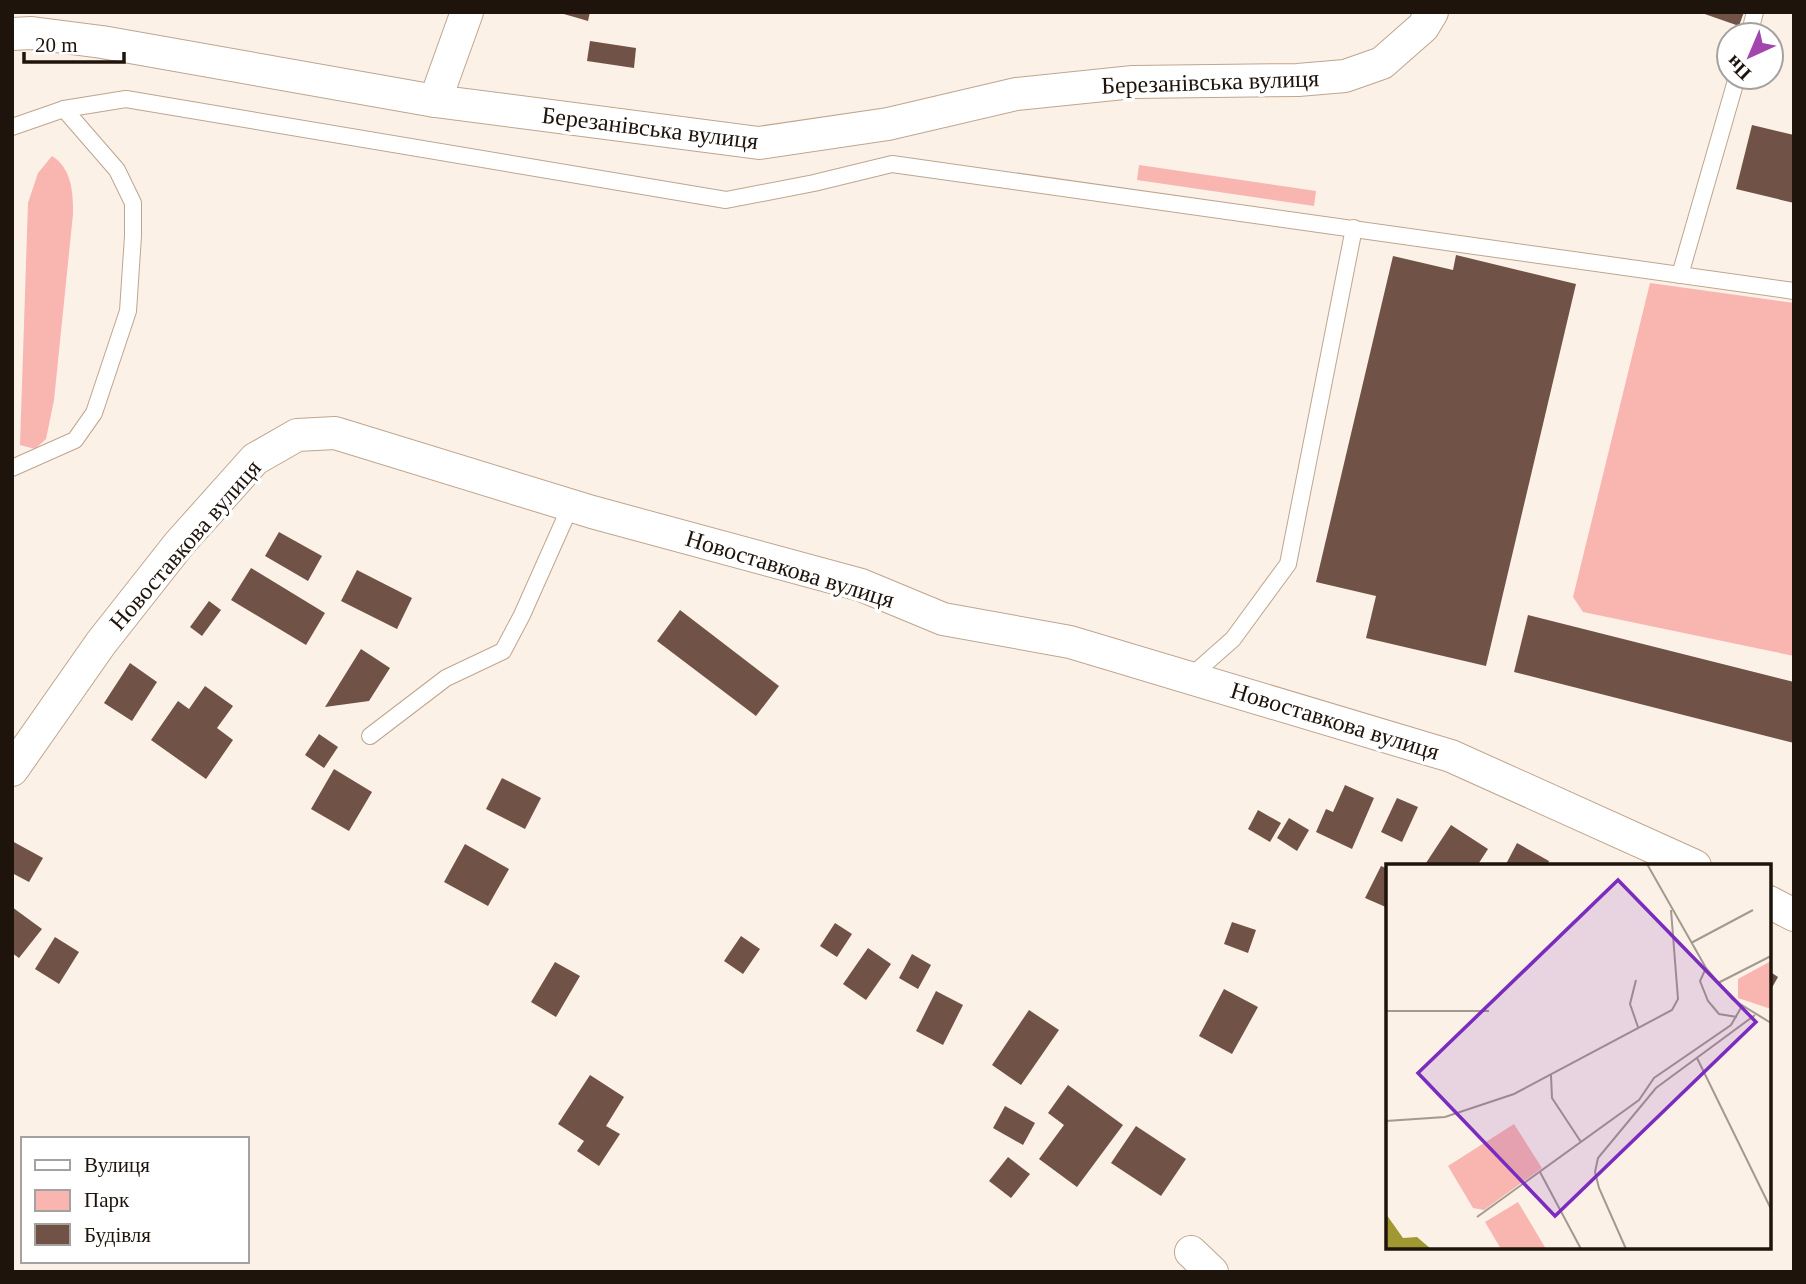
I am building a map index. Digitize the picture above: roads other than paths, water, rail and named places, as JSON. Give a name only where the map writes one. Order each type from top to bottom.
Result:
[{"type":"street","points":[[435,101],[467,12]]},
{"type":"street","name":"Березанівська вулиця","points":[[12,34],[32,33],[102,42],[435,101],[759,143],[888,124],[1016,94],[1133,82],[1298,80],[1345,76],[1382,63],[1423,27],[1432,12]]},
{"type":"street","name":"Новоставкова вулиця","points":[[12,770],[100,643],[179,544],[255,459],[297,435],[335,433],[571,505],[861,585],[943,619],[1070,642],[1451,756],[1691,864]]},
{"type":"street","points":[[1771,903],[1794,915]]},
{"type":"lane","points":[[1680,275],[1733,91]]},
{"type":"lane","points":[[12,127],[64,109],[126,99],[726,200],[892,164],[1794,291]]},
{"type":"lane","points":[[12,468],[75,440],[94,412],[128,311],[134,236],[133,203],[117,170],[64,109]]},
{"type":"lane","points":[[1190,677],[1233,639],[1288,564],[1354,228]]},
{"type":"lane","points":[[370,736],[446,678],[503,651],[571,505]]}]
